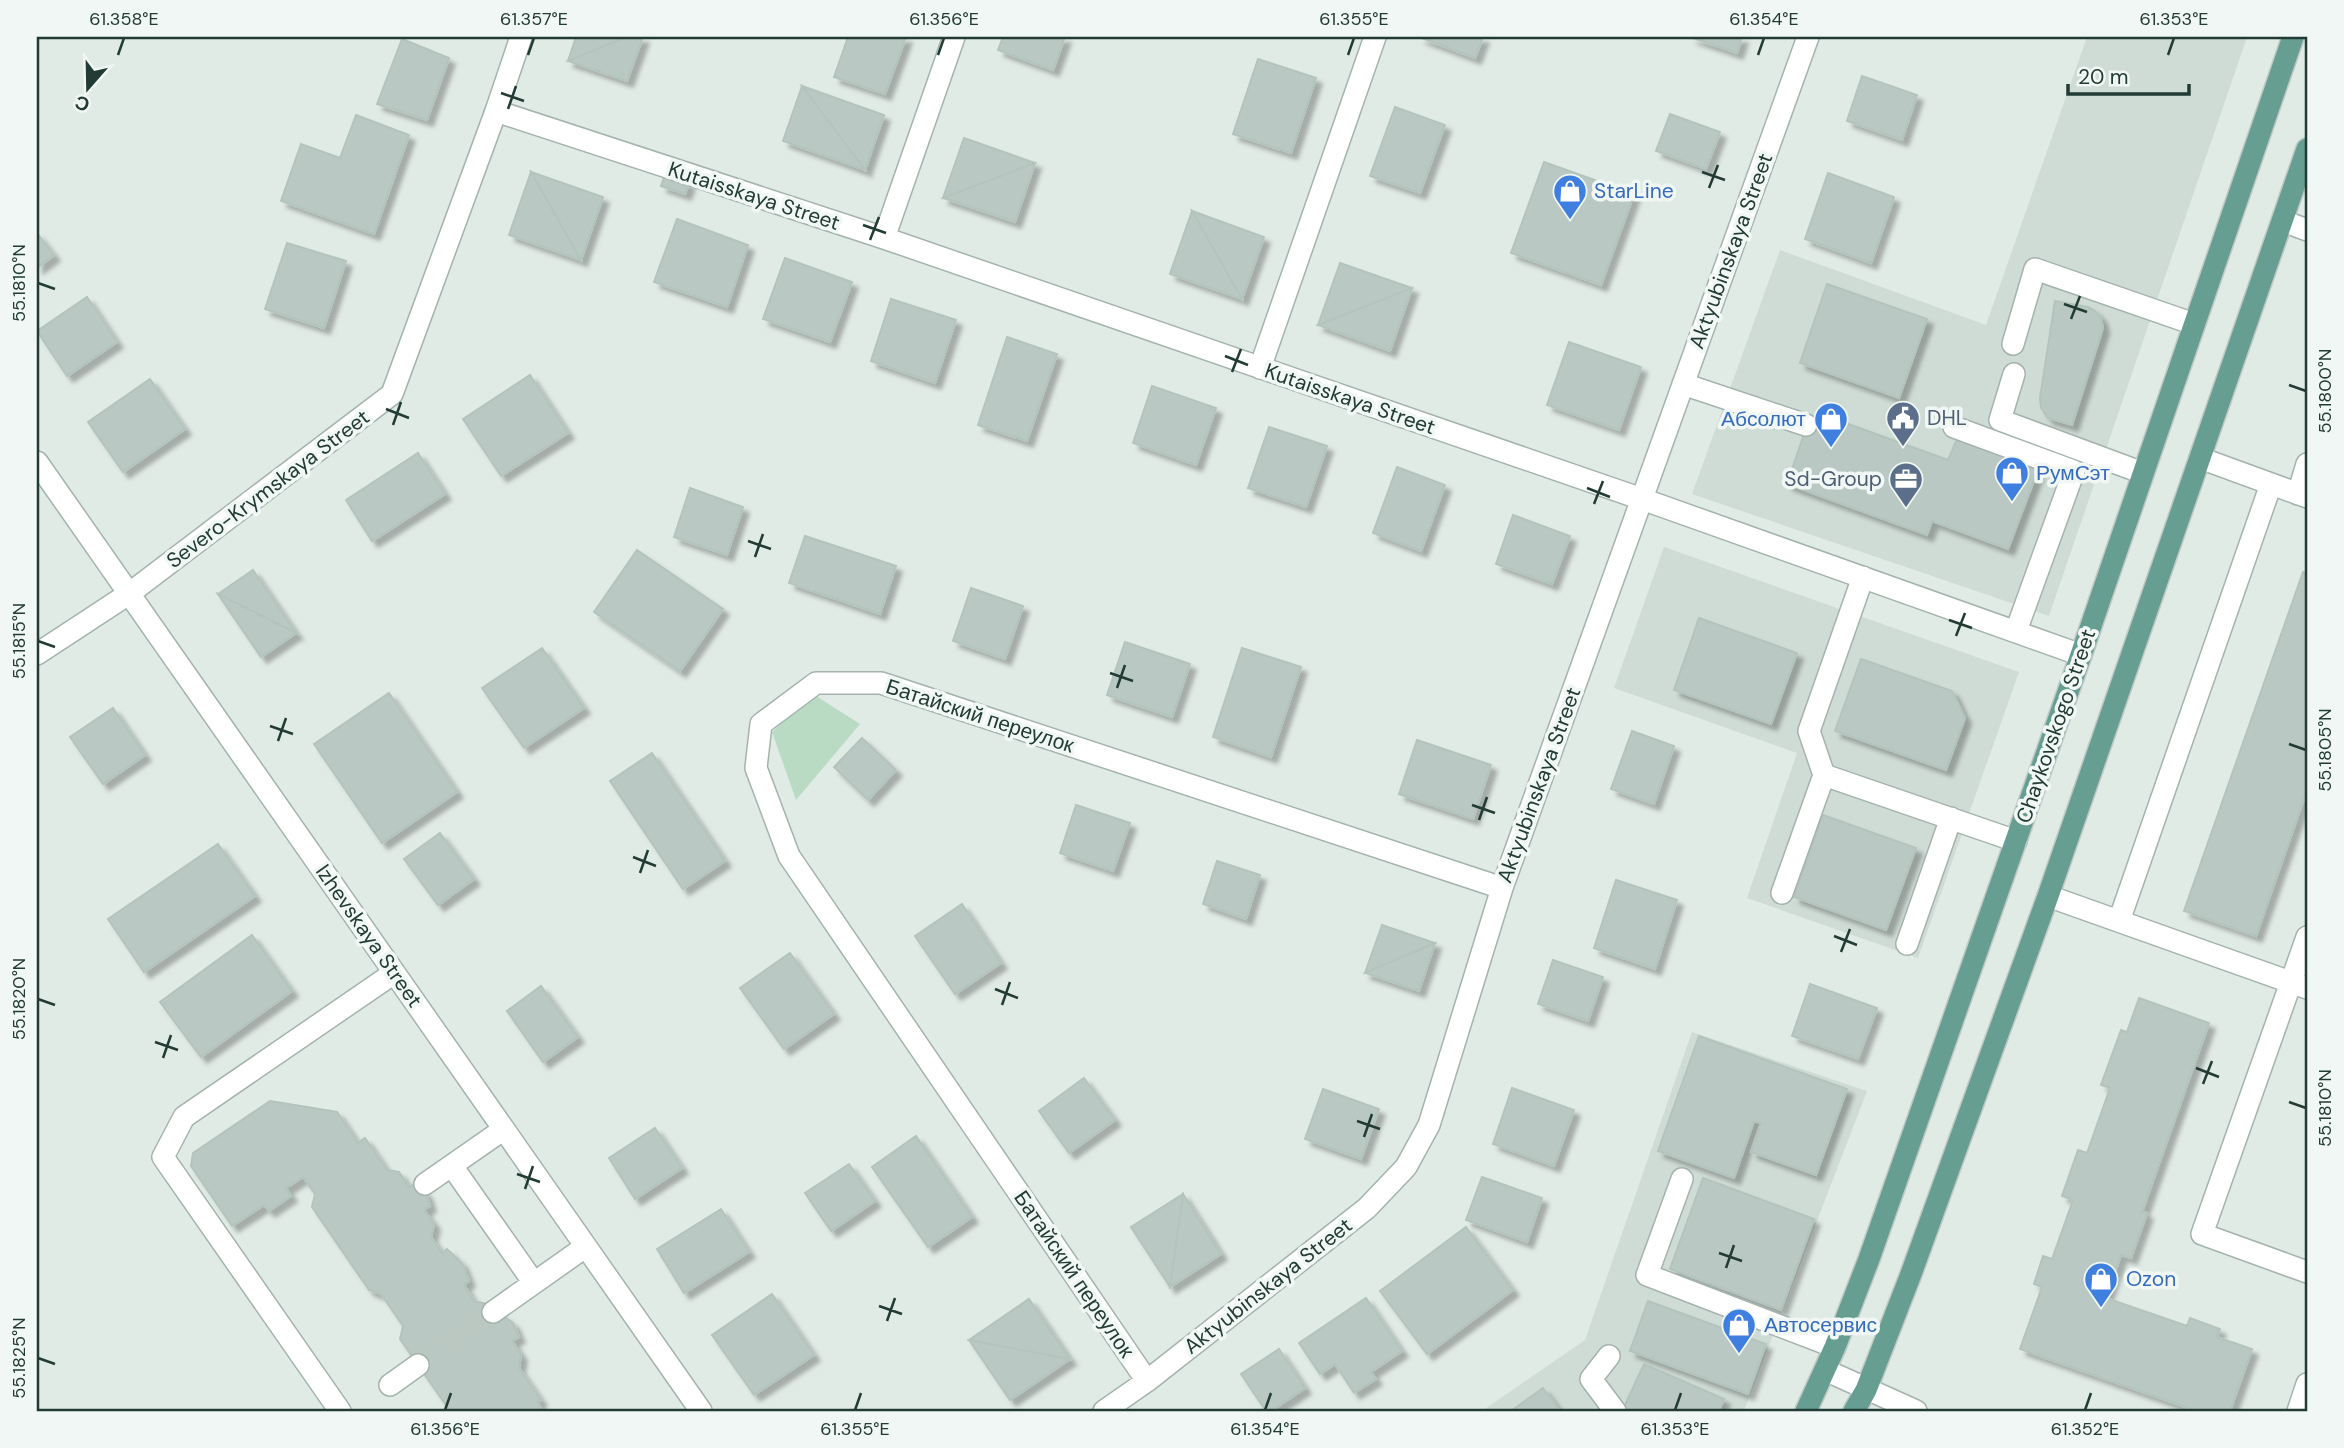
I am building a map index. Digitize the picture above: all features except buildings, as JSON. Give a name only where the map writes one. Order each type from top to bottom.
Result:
[{"type":"main road","name":"Chaykovskogo Street","points":[[1806,1411],[1835,1347],[2016,841],[2293,37]]},
{"type":"main road","points":[[1854,1411],[1866,1390],[1911,1274],[2048,896],[2307,149]]},
{"type":"street","name":"Severo-Krymskaya Street","points":[[37,654],[130,593],[392,394],[521,37]]},
{"type":"street","points":[[884,238],[954,37]]},
{"type":"street","points":[[1260,368],[1375,37]]},
{"type":"street","name":"Aktyubinskaya Street","points":[[1104,1411],[1147,1381],[1367,1208],[1406,1167],[1429,1125],[1502,888],[1808,37]]},
{"type":"street","name":"Kutaisskaya Street","points":[[496,111],[884,238],[1642,499],[2081,654]]},
{"type":"street","points":[[2283,221],[2307,230]]},
{"type":"street","points":[[2013,344],[2035,269],[2194,324]]},
{"type":"street","points":[[2014,374],[2000,420],[2143,473]]},
{"type":"street","points":[[1683,383],[1806,425]]},
{"type":"street","points":[[1954,427],[2074,471],[2016,631]]},
{"type":"street","points":[[2200,458],[2303,496],[2307,464]]},
{"type":"street","name":"Izhevskaya Street","points":[[37,462],[699,1411]]},
{"type":"street","points":[[2119,921],[2271,484]]},
{"type":"street","points":[[1782,893],[1824,775],[1809,731],[1863,577]]},
{"type":"street","name":"Батайский переулок","points":[[1147,1381],[789,856],[756,768],[761,724],[816,682],[881,682],[1502,888]]},
{"type":"street","points":[[1824,775],[2016,841]]},
{"type":"street","points":[[1907,944],[1951,818]]},
{"type":"street","points":[[2048,896],[2299,985]]},
{"type":"street","points":[[2307,937],[2299,985],[2202,1234],[2307,1272]]},
{"type":"street","points":[[340,1411],[163,1157],[184,1117],[394,973]]},
{"type":"street","points":[[425,1184],[503,1129]]},
{"type":"street","points":[[452,1166],[534,1283]]},
{"type":"street","points":[[1682,1179],[1647,1275],[1835,1347]]},
{"type":"street","points":[[493,1312],[585,1247]]},
{"type":"street","points":[[1608,1356],[1591,1379],[1615,1411]]},
{"type":"street","points":[[390,1385],[418,1365]]},
{"type":"street","points":[[1825,1370],[1916,1411]]},
{"type":"street","points":[[2298,1411],[2307,1384]]},
{"type":"shaded area","points":[[2087,37],[2247,37],[2049,616],[1692,494],[1780,250],[1986,325]]},
{"type":"shaded area","points":[[1664,547],[2019,672],[1918,958],[1747,898],[1797,753],[1614,688]]},
{"type":"shaded area","points":[[1692,1032],[1867,1091],[1744,1411],[1482,1411],[1585,1340]]},
{"type":"green space","points":[[813,694],[860,724],[796,800],[772,732]]},
{"type":"tunnel","points":[[418,1365],[493,1312]]},
{"type":"place","name":"StarLine","points":[[1570,221]]},
{"type":"place","name":"DHL","points":[[1903,448]]},
{"type":"place","name":"Абсолют","points":[[1831,449]]},
{"type":"place","name":"РумСэт","points":[[2012,503]]},
{"type":"place","name":"Sd-Group","points":[[1906,509]]},
{"type":"place","name":"Ozon","points":[[2101,1309]]},
{"type":"place","name":"Автосервис","points":[[1739,1355]]}]
